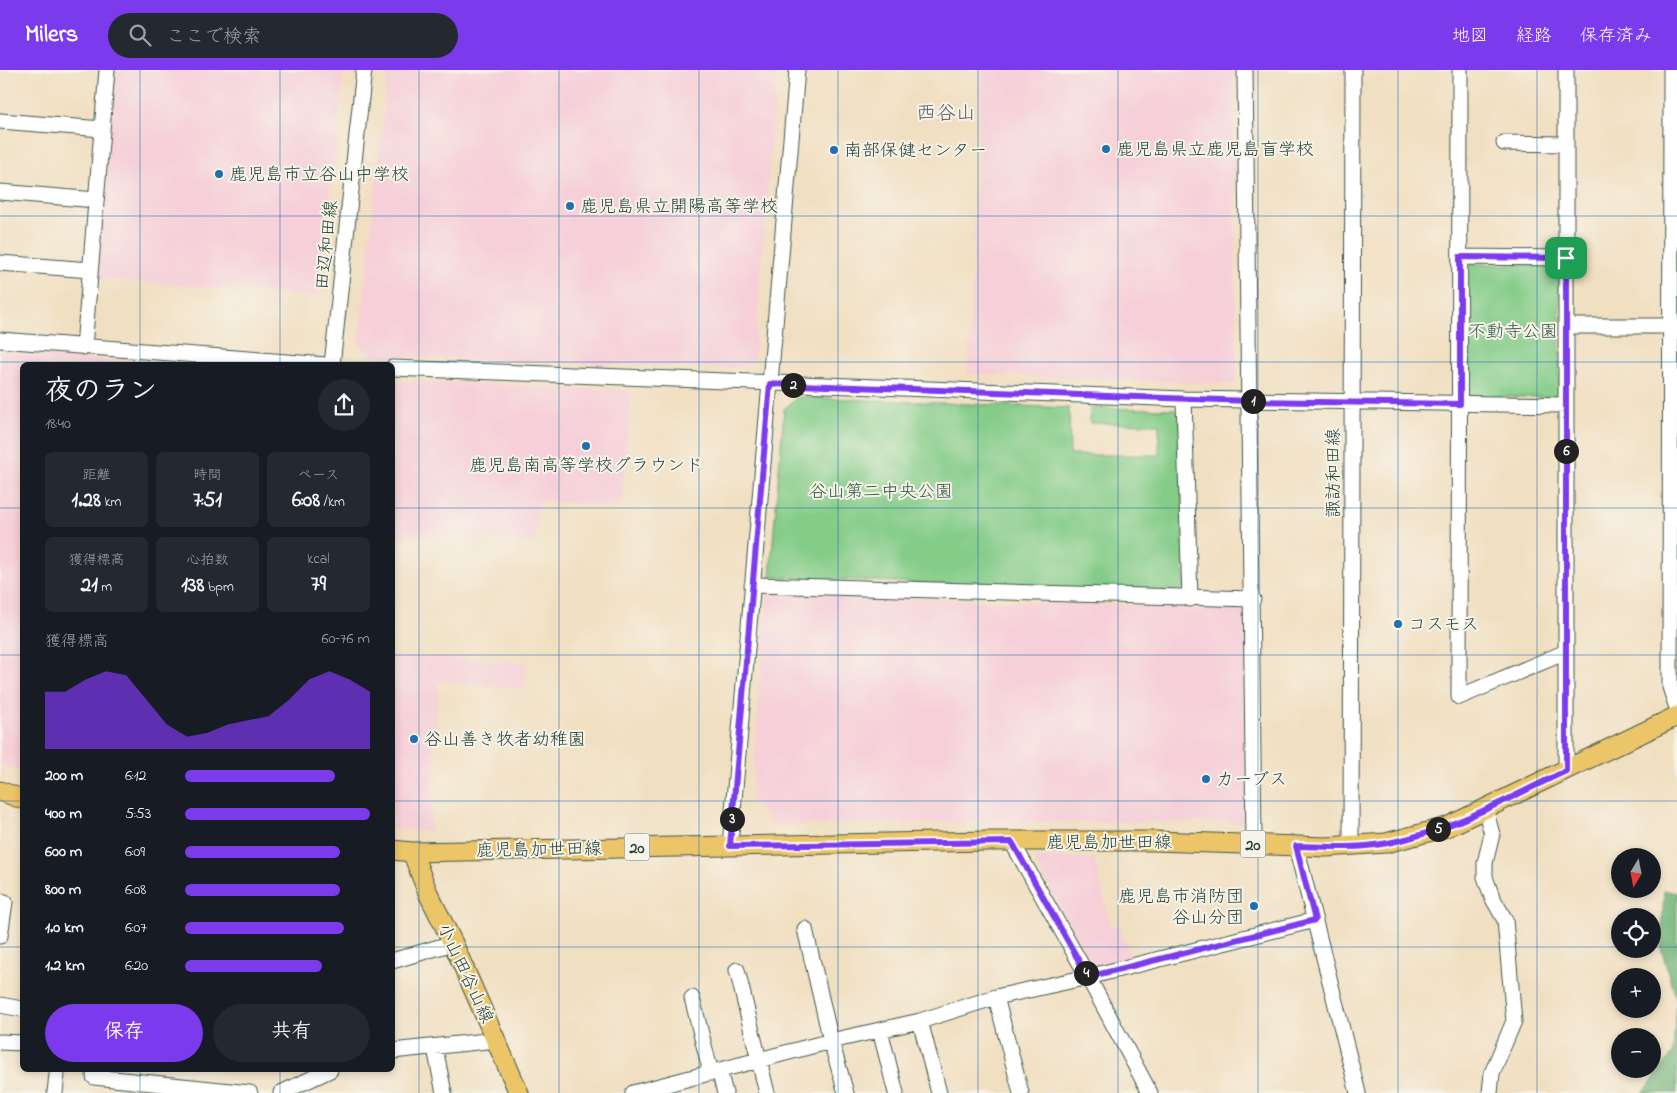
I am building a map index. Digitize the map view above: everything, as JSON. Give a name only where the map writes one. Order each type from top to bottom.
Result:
[{"type":"main road","name":"鹿児島加世田線","points":[[395,850],[412,852],[1012,842],[1296,846],[1386,844],[1447,827],[1677,716]]},
{"type":"main road","points":[[0,791],[20,798]]},
{"type":"main road","name":"小山田谷山線","points":[[412,852],[428,893],[453,942],[519,1093]]},
{"type":"street","points":[[84,346],[107,70]]},
{"type":"street","name":"田辺和田線","points":[[332,362],[364,70]]},
{"type":"street","points":[[730,846],[797,70]]},
{"type":"street","points":[[1245,70],[1253,599],[1254,844]]},
{"type":"street","name":"諏訪和田線","points":[[1351,846],[1353,70]]},
{"type":"street","points":[[1460,70],[1459,696],[1566,652]]},
{"type":"street","points":[[1566,70],[1566,771]]},
{"type":"street","points":[[1671,70],[1674,326],[1674,602],[1670,687],[1677,708]]},
{"type":"street","points":[[0,121],[102,129]]},
{"type":"street","points":[[1504,143],[1566,144]]},
{"type":"street","points":[[0,192],[96,200]]},
{"type":"street","points":[[1460,257],[1566,258]]},
{"type":"street","points":[[0,263],[90,270]]},
{"type":"street","points":[[1566,326],[1674,326]]},
{"type":"street","points":[[0,340],[288,362]]},
{"type":"street","points":[[395,368],[1184,399],[1566,405]]},
{"type":"street","points":[[1184,399],[1190,599]]},
{"type":"street","points":[[752,585],[1190,599],[1253,599]]},
{"type":"street","points":[[1485,809],[1492,834],[1485,862],[1485,878],[1492,897],[1506,920],[1514,1021],[1492,1074],[1490,1093]]},
{"type":"street","points":[[1012,842],[1088,977],[1150,1093]]},
{"type":"street","points":[[1296,846],[1358,1093]]},
{"type":"street","points":[[0,901],[5,902],[0,936]]},
{"type":"street","points":[[633,1093],[679,1087],[715,1072],[830,1041],[920,1021],[996,997],[1088,977],[1315,920]]},
{"type":"street","points":[[805,929],[830,1041],[846,1093]]},
{"type":"street","points":[[395,960],[453,942]]},
{"type":"street","points":[[737,970],[767,1093]]},
{"type":"street","points":[[996,997],[1021,1093]]},
{"type":"street","points":[[692,998],[715,1072],[725,1093]]},
{"type":"street","points":[[0,1005],[20,1009]]},
{"type":"street","points":[[920,1021],[939,1093]]},
{"type":"street","points":[[880,1030],[896,1093]]},
{"type":"street","points":[[395,1051],[496,1040]]},
{"type":"street","points":[[0,1042],[20,1043]]},
{"type":"street","points":[[435,1048],[444,1093]]},
{"type":"street","points":[[95,1072],[94,1077],[250,1093]]},
{"type":"street","points":[[281,1093],[326,1072]]},
{"type":"street","points":[[55,1093],[56,1074]]},
{"type":"shaded area","name":"鹿児島市立谷山中学校","points":[[115,70],[344,70],[320,297],[96,278]]},
{"type":"shaded area","name":"鹿児島県立開陽高等学校","points":[[388,70],[777,70],[754,360],[738,369],[370,356],[359,342]]},
{"type":"shaded area","name":"鹿児島県立鹿児島盲学校","points":[[981,70],[1233,70],[1237,378],[1234,384],[968,374]]},
{"type":"shaded area","points":[[0,352],[127,362],[20,362],[20,772],[0,764]]},
{"type":"shaded area","points":[[421,381],[632,391],[621,507],[540,500],[536,543],[395,534],[395,382]]},
{"type":"shaded area","points":[[773,593],[1239,609],[1246,617],[1249,818],[1244,822],[995,822],[775,825],[751,802],[767,597]]},
{"type":"shaded area","name":"谷山善き牧者幼稚園","points":[[395,655],[526,662],[524,689],[439,682],[430,831],[395,829]]},
{"type":"shaded area","points":[[1033,858],[1094,858],[1111,928],[1120,926],[1132,964],[1096,973]]},
{"type":"green space","name":"不動寺公園","points":[[1472,264],[1554,265],[1560,270],[1559,392],[1554,397],[1471,397],[1467,391],[1467,271]]},
{"type":"green space","name":"谷山第二中央公園","points":[[798,397],[1069,408],[1070,455],[1159,455],[1159,424],[1090,423],[1090,408],[1174,409],[1181,416],[1184,587],[1175,593],[770,577],[784,409]]},
{"type":"green space","points":[[1664,890],[1677,893],[1677,1093],[1643,1093],[1654,1078],[1661,1078],[1661,1069],[1673,1053],[1676,998],[1661,949]]},
{"type":"place","name":"鹿児島県立鹿児島盲学校","points":[[1106,149]]},
{"type":"place","name":"南部保健センター","points":[[834,150]]},
{"type":"place","name":"鹿児島市立谷山中学校","points":[[219,174]]},
{"type":"place","name":"鹿児島県立開陽高等学校","points":[[570,206]]},
{"type":"place","name":"鹿児島南高等学校グラウンド","points":[[586,446]]},
{"type":"place","name":"コスモス","points":[[1398,624]]},
{"type":"place","name":"谷山善き牧者幼稚園","points":[[414,739]]},
{"type":"place","name":"カーブス","points":[[1206,779]]},
{"type":"place","name":"鹿児島市消防団 谷山分団","points":[[1254,906]]},
{"type":"district","name":"西谷山","points":[[946,112]]},
{"type":"route","points":[[1460,257],[1566,258],[1566,771],[1447,827],[1410,838],[1386,844],[1326,847],[1296,846],[1315,920],[1088,977],[1012,842],[730,846],[770,384],[1250,401],[1460,404],[1460,257]]}]
